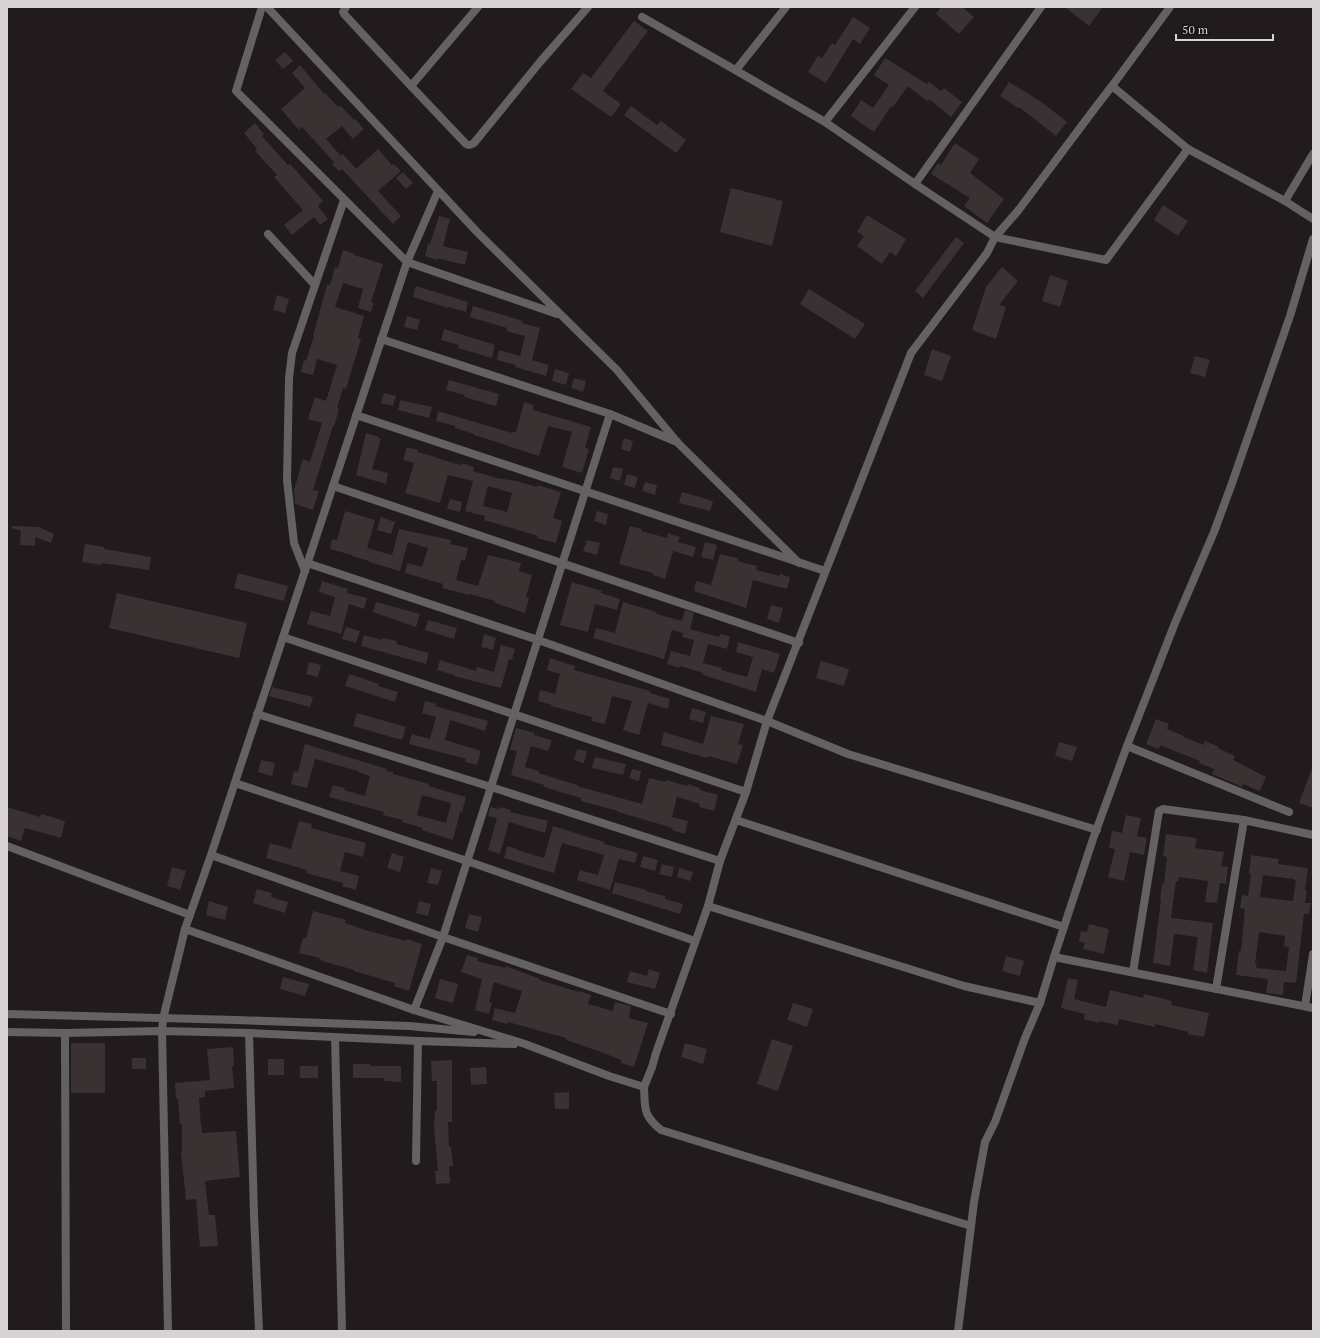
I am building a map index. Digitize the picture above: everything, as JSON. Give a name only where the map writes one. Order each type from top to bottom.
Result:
[{"type":"street","points":[[262,7],[236,91],[407,262],[561,315]]},
{"type":"street","points":[[267,7],[478,233],[617,370],[678,443],[799,563]]},
{"type":"street","points":[[346,7],[343,12],[344,14],[466,144],[469,145],[474,143],[540,62],[588,7]]},
{"type":"street","points":[[411,86],[478,7]]},
{"type":"street","points":[[736,70],[786,7]]},
{"type":"street","points":[[825,122],[915,7]]},
{"type":"street","points":[[915,184],[1041,7]]},
{"type":"street","points":[[971,1226],[661,1130],[648,1116],[645,1105],[644,1087],[671,1014],[694,941],[708,906],[720,861],[746,792],[767,721],[799,643],[825,572],[911,353],[986,252],[995,237],[1017,212],[1170,7]]},
{"type":"street","points":[[642,17],[825,122],[995,237],[1106,260],[1188,149]]},
{"type":"street","points":[[1112,86],[1188,149],[1285,201],[1313,219]]},
{"type":"street","points":[[1285,201],[1313,154]]},
{"type":"street","points":[[168,1331],[163,1019],[185,929],[211,856],[407,262],[438,190]]},
{"type":"street","points":[[305,572],[294,543],[287,480],[289,378],[292,353],[344,200]]},
{"type":"street","points":[[268,234],[315,285]]},
{"type":"street","points":[[958,1331],[974,1202],[986,1142],[995,1122],[1025,1038],[1040,1003],[1096,830],[1127,746],[1175,624],[1214,532],[1231,486],[1290,316],[1313,239]]},
{"type":"street","points":[[382,339],[610,414],[678,443]]},
{"type":"street","points":[[414,1010],[443,937],[610,414]]},
{"type":"street","points":[[356,415],[825,572]]},
{"type":"street","points":[[333,486],[799,643]]},
{"type":"street","points":[[308,563],[538,640],[767,721],[848,754],[1096,830]]},
{"type":"street","points":[[283,637],[746,792]]},
{"type":"street","points":[[257,714],[491,787],[720,861]]},
{"type":"street","points":[[1127,746],[1289,812]]},
{"type":"street","points":[[234,784],[467,861],[694,941]]},
{"type":"street","points":[[1133,972],[1159,811],[1163,809],[1244,820],[1313,835]]},
{"type":"street","points":[[736,820],[1064,926]]},
{"type":"street","points":[[1216,989],[1244,820]]},
{"type":"street","points":[[7,846],[190,915]]},
{"type":"street","points":[[211,856],[443,937],[671,1014]]},
{"type":"street","points":[[708,906],[964,986],[1040,1003]]},
{"type":"street","points":[[185,929],[414,1010],[524,1044],[609,1076],[644,1087]]},
{"type":"street","points":[[1054,957],[1309,1007],[1313,954]]},
{"type":"street","points":[[7,1014],[409,1026],[490,1034]]},
{"type":"street","points":[[7,1032],[65,1033],[162,1031],[249,1033],[418,1041],[524,1044]]},
{"type":"street","points":[[65,1033],[66,1331]]},
{"type":"street","points":[[249,1033],[259,1331]]},
{"type":"street","points":[[335,1037],[342,1331]]},
{"type":"street","points":[[416,1161],[418,1041]]},
{"type":"building","points":[[941,7],[962,7],[974,17],[959,34],[936,14]]},
{"type":"building","points":[[1065,7],[1103,7],[1089,26]]},
{"type":"building","points":[[853,17],[870,28],[860,44],[853,39],[826,83],[808,72],[818,56],[822,58],[832,43],[835,45]]},
{"type":"building","points":[[634,21],[648,31],[603,91],[621,104],[611,117],[571,89],[583,73],[591,78]]},
{"type":"building","points":[[285,52],[293,61],[283,69],[275,60]]},
{"type":"building","points":[[885,58],[927,84],[929,82],[941,91],[944,88],[962,102],[951,117],[929,99],[928,102],[908,86],[893,107],[891,106],[874,132],[851,116],[861,100],[873,108],[889,85],[874,75]]},
{"type":"building","points":[[300,65],[324,94],[325,93],[338,107],[340,105],[364,129],[353,139],[342,126],[326,139],[341,156],[334,162],[302,127],[299,130],[281,109],[305,88],[292,73]]},
{"type":"building","points":[[1009,82],[1043,103],[1067,122],[1056,136],[1019,107],[1018,108],[1000,96]]},
{"type":"building","points":[[631,106],[657,125],[661,121],[686,140],[676,153],[624,115]]},
{"type":"building","points":[[255,123],[264,134],[262,136],[288,165],[290,164],[323,201],[318,206],[328,219],[320,225],[314,217],[292,235],[284,225],[303,210],[274,177],[277,175],[255,151],[257,149],[244,133]]},
{"type":"building","points":[[955,143],[979,159],[970,173],[1004,199],[987,223],[964,206],[970,198],[931,174],[938,163],[941,165]]},
{"type":"building","points":[[378,149],[392,165],[394,164],[401,171],[378,191],[401,216],[393,224],[342,169],[339,171],[332,164],[343,154],[356,169]]},
{"type":"building","points":[[403,172],[413,183],[406,189],[396,178]]},
{"type":"building","points":[[731,188],[783,201],[772,246],[720,232]]},
{"type":"building","points":[[1163,205],[1188,221],[1178,236],[1154,220]]},
{"type":"building","points":[[867,215],[906,239],[896,256],[890,252],[882,264],[857,246],[864,236],[857,232]]},
{"type":"building","points":[[439,216],[450,219],[443,246],[468,252],[465,265],[437,258],[437,260],[425,256]]},
{"type":"building","points":[[956,237],[964,243],[923,298],[915,291]]},
{"type":"building","points":[[343,250],[383,264],[371,302],[374,303],[371,312],[358,308],[363,289],[343,283],[335,307],[364,316],[358,338],[361,339],[346,389],[343,388],[337,408],[339,409],[334,427],[333,426],[313,490],[319,491],[313,510],[295,504],[294,490],[303,459],[310,462],[322,423],[308,419],[315,397],[326,401],[337,365],[317,359],[313,375],[301,372],[304,360],[306,361],[314,336],[327,285],[330,285],[335,267],[338,268]]},
{"type":"building","points":[[1002,267],[1018,281],[999,305],[1006,307],[996,339],[972,330],[986,287]]},
{"type":"building","points":[[1050,275],[1068,281],[1060,307],[1042,301]]},
{"type":"building","points":[[416,286],[468,302],[466,312],[413,297]]},
{"type":"building","points":[[809,289],[865,324],[855,339],[800,304]]},
{"type":"building","points":[[277,295],[289,299],[285,313],[273,310]]},
{"type":"building","points":[[473,306],[523,321],[522,323],[540,328],[532,360],[549,365],[546,376],[497,360],[499,350],[520,356],[525,336],[506,331],[507,328],[470,317]]},
{"type":"building","points":[[407,316],[420,320],[417,330],[404,327]]},
{"type":"building","points":[[444,329],[495,345],[492,358],[458,348],[459,345],[441,340]]},
{"type":"building","points":[[932,349],[951,356],[942,381],[924,375]]},
{"type":"building","points":[[1195,356],[1210,360],[1205,377],[1190,373]]},
{"type":"building","points":[[555,369],[569,373],[566,385],[552,381]]},
{"type":"building","points":[[574,378],[586,381],[583,392],[571,388]]},
{"type":"building","points":[[449,380],[499,394],[496,406],[446,390]]},
{"type":"building","points":[[384,393],[396,396],[393,406],[381,403]]},
{"type":"building","points":[[400,400],[432,407],[429,418],[398,410]]},
{"type":"building","points":[[524,402],[534,405],[533,410],[591,427],[585,448],[589,449],[582,473],[562,467],[572,432],[548,426],[539,456],[474,435],[455,428],[455,426],[436,421],[438,411],[512,433],[516,432]]},
{"type":"building","points":[[366,433],[381,439],[372,469],[388,473],[386,484],[356,475]]},
{"type":"building","points":[[624,438],[633,441],[630,452],[621,449]]},
{"type":"building","points":[[407,447],[436,458],[474,467],[473,471],[537,487],[537,485],[561,492],[553,518],[562,521],[556,543],[484,520],[485,516],[465,511],[473,481],[448,475],[440,503],[405,493],[414,463],[403,460]],"holes":[[[488,486],[512,493],[507,512],[483,506]]]},
{"type":"building","points":[[613,467],[623,469],[620,481],[610,478]]},
{"type":"building","points":[[627,474],[638,477],[635,488],[624,485]]},
{"type":"building","points":[[645,482],[657,485],[655,495],[642,491]]},
{"type":"building","points":[[682,492],[713,501],[710,511],[679,503]]},
{"type":"building","points":[[450,499],[462,502],[460,512],[447,509]]},
{"type":"building","points":[[345,511],[375,520],[367,548],[392,555],[399,529],[451,540],[450,544],[468,548],[465,561],[461,560],[456,580],[478,586],[488,555],[521,563],[519,571],[532,575],[526,597],[529,598],[525,613],[495,603],[495,601],[442,588],[443,584],[405,573],[407,563],[422,567],[428,548],[408,542],[400,571],[330,549],[332,539],[337,540]]},
{"type":"building","points":[[597,511],[608,514],[606,525],[594,521]]},
{"type":"building","points":[[381,517],[395,522],[391,534],[377,530]]},
{"type":"building","points":[[12,526],[39,527],[54,534],[51,543],[35,537],[35,546],[20,545],[21,531],[12,528]]},
{"type":"building","points":[[630,526],[642,529],[641,531],[667,538],[668,533],[680,537],[678,542],[696,547],[693,557],[673,551],[665,579],[653,575],[653,573],[619,564]]},
{"type":"building","points":[[587,540],[600,543],[597,555],[583,551]]},
{"type":"building","points":[[705,542],[717,545],[713,560],[701,557]]},
{"type":"building","points":[[85,544],[104,547],[104,549],[151,557],[149,570],[102,563],[102,565],[82,562]]},
{"type":"building","points":[[720,554],[738,558],[737,561],[757,566],[756,570],[779,576],[780,574],[790,577],[787,589],[753,580],[746,608],[694,591],[696,581],[711,585]]},
{"type":"building","points":[[238,573],[288,586],[284,601],[234,588]]},
{"type":"building","points":[[322,581],[348,589],[347,593],[367,598],[364,609],[349,604],[341,634],[307,624],[311,611],[330,616],[335,597],[319,592]]},
{"type":"building","points":[[572,582],[602,591],[601,593],[620,599],[617,610],[595,604],[588,632],[560,625]]},
{"type":"building","points":[[117,593],[247,623],[239,658],[109,628]]},
{"type":"building","points":[[376,602],[420,614],[416,627],[373,612]]},
{"type":"building","points":[[623,602],[657,612],[656,614],[682,621],[685,610],[694,613],[690,629],[719,637],[720,634],[730,636],[727,649],[708,644],[703,663],[722,668],[721,670],[747,677],[753,657],[736,652],[738,642],[780,654],[774,673],[762,669],[756,692],[703,675],[703,673],[680,666],[679,668],[667,664],[671,651],[690,656],[694,640],[682,637],[683,633],[672,630],[664,659],[593,638],[596,628],[615,633]]},
{"type":"building","points":[[771,605],[783,608],[779,623],[767,619]]},
{"type":"building","points":[[428,620],[457,628],[454,639],[425,630]]},
{"type":"building","points":[[346,627],[360,631],[356,643],[342,639]]},
{"type":"building","points":[[484,634],[496,638],[493,650],[481,647]]},
{"type":"building","points":[[364,635],[382,640],[383,638],[397,641],[396,644],[429,653],[426,664],[361,646]]},
{"type":"building","points":[[501,645],[515,649],[512,660],[509,659],[501,688],[437,670],[440,660],[476,671],[477,667],[494,672]]},
{"type":"building","points":[[550,658],[575,666],[574,670],[650,691],[650,693],[670,699],[668,709],[648,703],[639,735],[623,730],[632,701],[612,696],[605,724],[591,721],[592,717],[538,701],[540,690],[555,694],[560,674],[547,670]]},
{"type":"building","points":[[821,661],[849,669],[844,686],[816,678]]},
{"type":"building","points":[[309,662],[321,665],[318,677],[306,674]]},
{"type":"building","points":[[349,674],[379,684],[378,686],[398,692],[395,702],[345,686]]},
{"type":"building","points":[[272,687],[313,697],[310,707],[269,696]]},
{"type":"building","points":[[425,701],[436,704],[435,706],[488,721],[485,731],[450,720],[445,740],[481,751],[477,765],[465,762],[466,759],[409,744],[412,734],[430,739],[436,717],[422,713]]},
{"type":"building","points":[[692,708],[706,712],[703,723],[689,719]]},
{"type":"building","points":[[357,713],[406,727],[402,740],[353,726]]},
{"type":"building","points":[[711,716],[744,724],[738,744],[743,745],[737,764],[708,756],[707,758],[661,745],[664,732],[703,744]]},
{"type":"building","points":[[1156,719],[1169,724],[1167,729],[1184,737],[1204,745],[1205,741],[1219,747],[1218,748],[1235,756],[1233,760],[1266,777],[1260,791],[1243,784],[1242,787],[1212,774],[1214,769],[1199,763],[1200,761],[1160,745],[1159,749],[1146,744]]},
{"type":"building","points":[[516,728],[535,733],[534,735],[552,740],[548,751],[531,746],[525,767],[539,771],[539,773],[578,785],[577,786],[642,804],[649,778],[666,782],[667,780],[687,786],[688,784],[700,788],[700,790],[718,795],[714,811],[699,807],[700,804],[677,797],[672,817],[688,821],[685,834],[672,830],[673,828],[581,801],[581,798],[511,775],[517,751],[510,750]]},
{"type":"building","points":[[1059,742],[1077,747],[1072,761],[1055,756]]},
{"type":"building","points":[[305,744],[387,769],[386,771],[393,772],[393,774],[429,784],[428,786],[466,797],[462,812],[460,812],[453,840],[422,830],[423,828],[402,822],[403,820],[383,815],[384,812],[329,797],[333,785],[365,796],[370,776],[358,771],[315,759],[307,788],[291,784],[294,771],[298,772]],"holes":[[[422,795],[451,803],[446,823],[417,815]]]},
{"type":"building","points":[[577,749],[587,751],[584,763],[574,760]]},
{"type":"building","points":[[595,757],[626,764],[623,775],[592,768]]},
{"type":"building","points":[[261,760],[275,763],[272,776],[258,772]]},
{"type":"building","points":[[1313,768],[1313,808],[1299,803]]},
{"type":"building","points":[[632,769],[641,771],[639,781],[629,778]]},
{"type":"building","points":[[7,807],[40,817],[41,814],[65,821],[61,838],[25,828],[21,841],[7,836]]},
{"type":"building","points":[[490,807],[499,809],[500,807],[511,810],[510,812],[548,821],[545,833],[509,822],[500,854],[488,850],[497,818],[488,816]]},
{"type":"building","points":[[1126,815],[1141,818],[1137,836],[1147,838],[1144,855],[1130,852],[1124,881],[1108,877],[1115,849],[1109,848],[1112,831],[1122,833]]},
{"type":"building","points":[[299,821],[312,824],[311,828],[366,843],[363,857],[345,852],[340,871],[359,876],[356,890],[342,886],[343,883],[306,873],[307,870],[266,858],[270,843],[291,849]]},
{"type":"building","points":[[553,826],[604,842],[604,844],[638,853],[635,863],[619,859],[610,890],[577,880],[580,870],[598,875],[604,855],[562,843],[554,873],[504,858],[507,846],[544,858]]},
{"type":"building","points":[[1166,834],[1197,838],[1195,848],[1224,852],[1221,866],[1228,867],[1226,884],[1220,883],[1217,903],[1205,902],[1208,881],[1179,877],[1178,882],[1176,881],[1171,918],[1213,923],[1207,973],[1193,970],[1198,937],[1174,934],[1170,966],[1153,963],[1162,883],[1164,884],[1167,857],[1163,856]]},
{"type":"building","points":[[392,853],[404,857],[400,872],[387,868]]},
{"type":"building","points":[[1251,855],[1279,859],[1278,864],[1308,868],[1305,903],[1311,903],[1309,914],[1304,914],[1296,983],[1284,982],[1283,995],[1266,993],[1268,979],[1236,975],[1239,951],[1241,951],[1245,909],[1240,908],[1242,895],[1248,896],[1251,874],[1249,873]],"holes":[[[1263,875],[1294,879],[1296,881],[1293,901],[1260,897]],[[1259,932],[1285,936],[1284,946],[1289,947],[1286,971],[1256,968],[1257,964],[1255,964]]]},
{"type":"building","points":[[643,856],[658,860],[655,871],[640,867]]},
{"type":"building","points":[[662,864],[674,867],[672,877],[659,874]]},
{"type":"building","points":[[172,867],[186,871],[180,890],[167,886]]},
{"type":"building","points":[[431,868],[442,871],[438,885],[427,883]]},
{"type":"building","points":[[679,868],[693,872],[690,881],[677,877]]},
{"type":"building","points":[[615,882],[647,890],[646,891],[665,896],[665,899],[683,904],[680,914],[612,893]]},
{"type":"building","points":[[257,889],[272,893],[271,897],[288,902],[285,913],[253,903]]},
{"type":"building","points":[[209,901],[228,907],[225,920],[206,915]]},
{"type":"building","points":[[419,901],[431,904],[428,916],[416,913]]},
{"type":"building","points":[[313,911],[346,920],[345,923],[362,929],[406,941],[407,939],[422,944],[409,991],[394,986],[395,983],[319,960],[320,958],[299,953],[303,938],[306,938]]},
{"type":"building","points":[[469,914],[482,917],[478,932],[465,928]]},
{"type":"building","points":[[1089,924],[1109,929],[1104,954],[1083,949],[1085,943],[1079,941],[1081,931],[1087,932]]},
{"type":"building","points":[[467,955],[478,958],[477,961],[505,968],[506,966],[540,979],[539,980],[591,995],[588,1004],[613,1011],[615,1002],[631,1006],[629,1018],[648,1023],[634,1067],[621,1063],[621,1060],[601,1052],[566,1040],[566,1038],[508,1022],[507,1024],[492,1020],[495,1008],[515,1013],[522,991],[494,982],[489,1002],[492,1003],[489,1014],[475,1010],[482,979],[461,972]]},
{"type":"building","points":[[1006,956],[1024,961],[1020,976],[1002,971]]},
{"type":"building","points":[[649,969],[660,973],[655,989],[627,982],[630,971],[647,976]]},
{"type":"building","points":[[283,977],[309,984],[305,996],[280,989]]},
{"type":"building","points":[[1068,978],[1078,980],[1074,999],[1106,1007],[1110,990],[1143,998],[1144,994],[1153,996],[1172,1001],[1171,1005],[1209,1013],[1204,1037],[1188,1034],[1188,1032],[1155,1024],[1155,1027],[1119,1019],[1118,1025],[1099,1021],[1099,1023],[1084,1019],[1085,1014],[1061,1008]]},
{"type":"building","points":[[440,979],[458,984],[453,1003],[435,998]]},
{"type":"building","points":[[793,1003],[813,1009],[807,1027],[787,1020]]},
{"type":"building","points":[[772,1039],[793,1046],[778,1091],[757,1084]]},
{"type":"building","points":[[71,1043],[105,1043],[105,1093],[71,1093]]},
{"type":"building","points":[[685,1043],[707,1049],[703,1064],[681,1057]]},
{"type":"building","points":[[233,1047],[234,1066],[232,1066],[234,1088],[205,1091],[205,1097],[199,1098],[202,1133],[236,1131],[240,1177],[205,1181],[209,1215],[215,1215],[218,1246],[200,1247],[196,1199],[186,1200],[181,1152],[182,1124],[180,1124],[175,1083],[210,1080],[207,1049]]},
{"type":"building","points":[[132,1058],[146,1058],[146,1069],[132,1069]]},
{"type":"building","points":[[268,1059],[284,1059],[284,1075],[268,1075]]},
{"type":"building","points":[[452,1060],[452,1122],[448,1122],[449,1147],[451,1146],[453,1166],[449,1166],[450,1183],[436,1184],[435,1171],[438,1171],[434,1128],[435,1110],[437,1111],[437,1081],[432,1081],[431,1061]]},
{"type":"building","points":[[353,1064],[370,1064],[370,1066],[401,1066],[401,1082],[384,1081],[384,1078],[353,1078]]},
{"type":"building","points":[[300,1066],[318,1066],[318,1078],[300,1078]]},
{"type":"building","points":[[486,1067],[487,1084],[471,1085],[470,1068]]},
{"type":"building","points":[[569,1092],[569,1109],[555,1109],[554,1093]]}]
